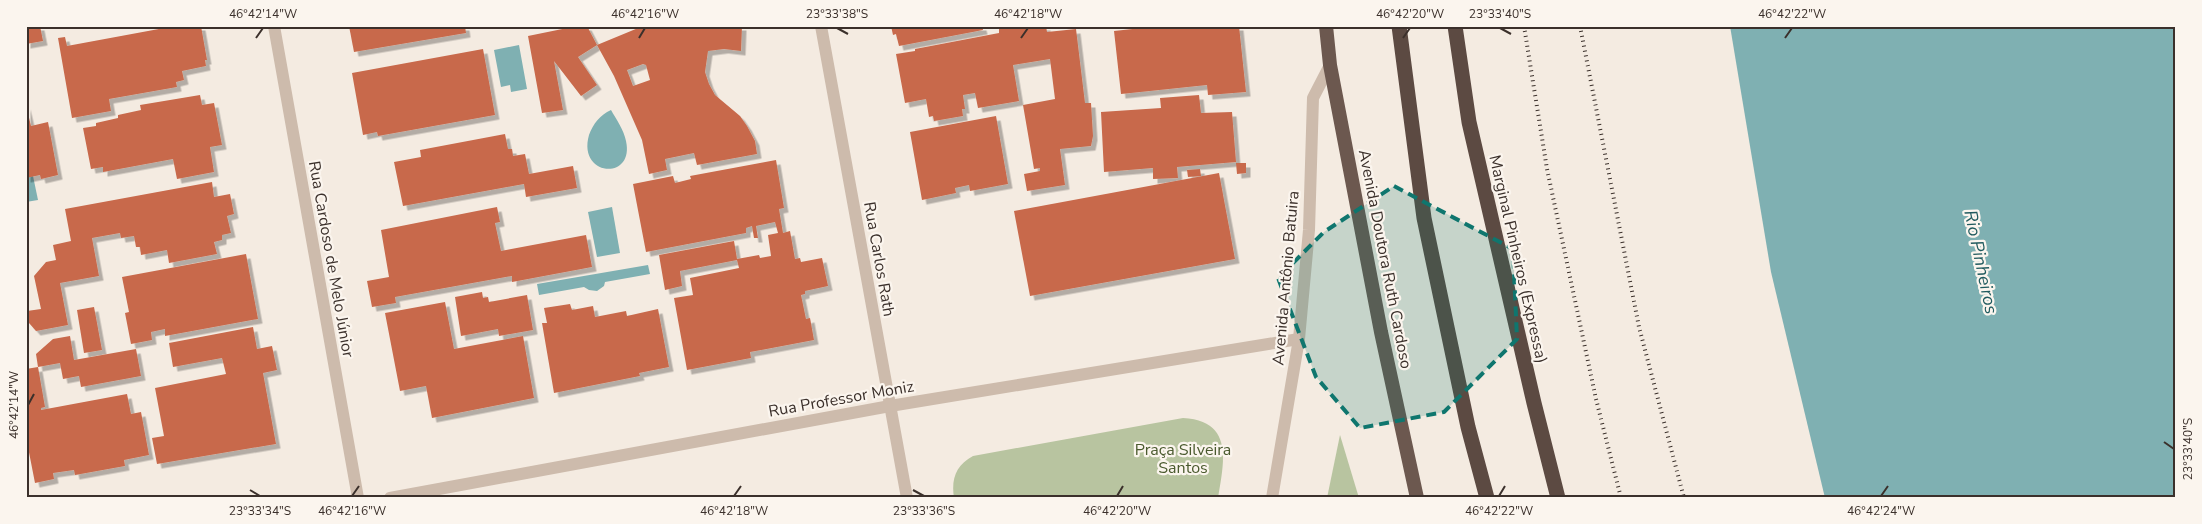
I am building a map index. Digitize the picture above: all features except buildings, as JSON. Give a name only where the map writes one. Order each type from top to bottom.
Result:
[{"type":"highway","name":"Avenida Doutora Ruth Cardoso","points":[[1326,26],[1330,65],[1381,332],[1417,498]]},
{"type":"highway","points":[[1399,26],[1424,218],[1468,427],[1486,498]]},
{"type":"highway","name":"Marginal Pinheiros (Expressa)","points":[[1455,26],[1469,122],[1558,498]]},
{"type":"street","name":"Rua Cardoso de Melo Júnior","points":[[274,26],[358,498]]},
{"type":"street","name":"Rua Carlos Rath","points":[[821,26],[906,498]]},
{"type":"street","name":"Avenida Antônio Batuira","points":[[1272,498],[1299,339],[1309,230],[1313,98],[1330,65]]},
{"type":"street","name":"Rua Professor Moniz","points":[[390,498],[890,406],[1299,339]]},
{"type":"highlighted area","points":[[1394,186],[1513,249],[1517,339],[1444,412],[1360,428],[1316,377],[1278,278],[1324,232]]},
{"type":"green space","name":"Praça Silveira Santos","points":[[1183,418],[1199,421],[1211,427],[1218,435],[1222,445],[1223,457],[1218,498],[954,498],[953,485],[956,473],[962,464],[973,456]]},
{"type":"green space","points":[[1340,435],[1359,498],[1327,498]]},
{"type":"water","name":"Rio Pinheiros","points":[[1730,26],[2176,26],[2176,498],[1825,498],[1771,272]]},
{"type":"water","points":[[519,45],[527,89],[511,92],[510,85],[501,87],[494,50]]},
{"type":"water","points":[[611,110],[625,137],[627,154],[622,163],[615,168],[606,169],[598,166],[591,159],[588,149],[589,135],[597,120]]},
{"type":"water","points":[[33,176],[38,200],[26,202],[26,178]]},
{"type":"water","points":[[612,207],[620,253],[597,257],[588,212]]},
{"type":"water","points":[[648,265],[650,274],[605,282],[604,286],[597,291],[584,287],[539,295],[537,284]]},
{"type":"railway","points":[[1524,26],[1547,169],[1596,399],[1621,498]]},
{"type":"railway","points":[[1580,26],[1639,327],[1684,498]]}]
